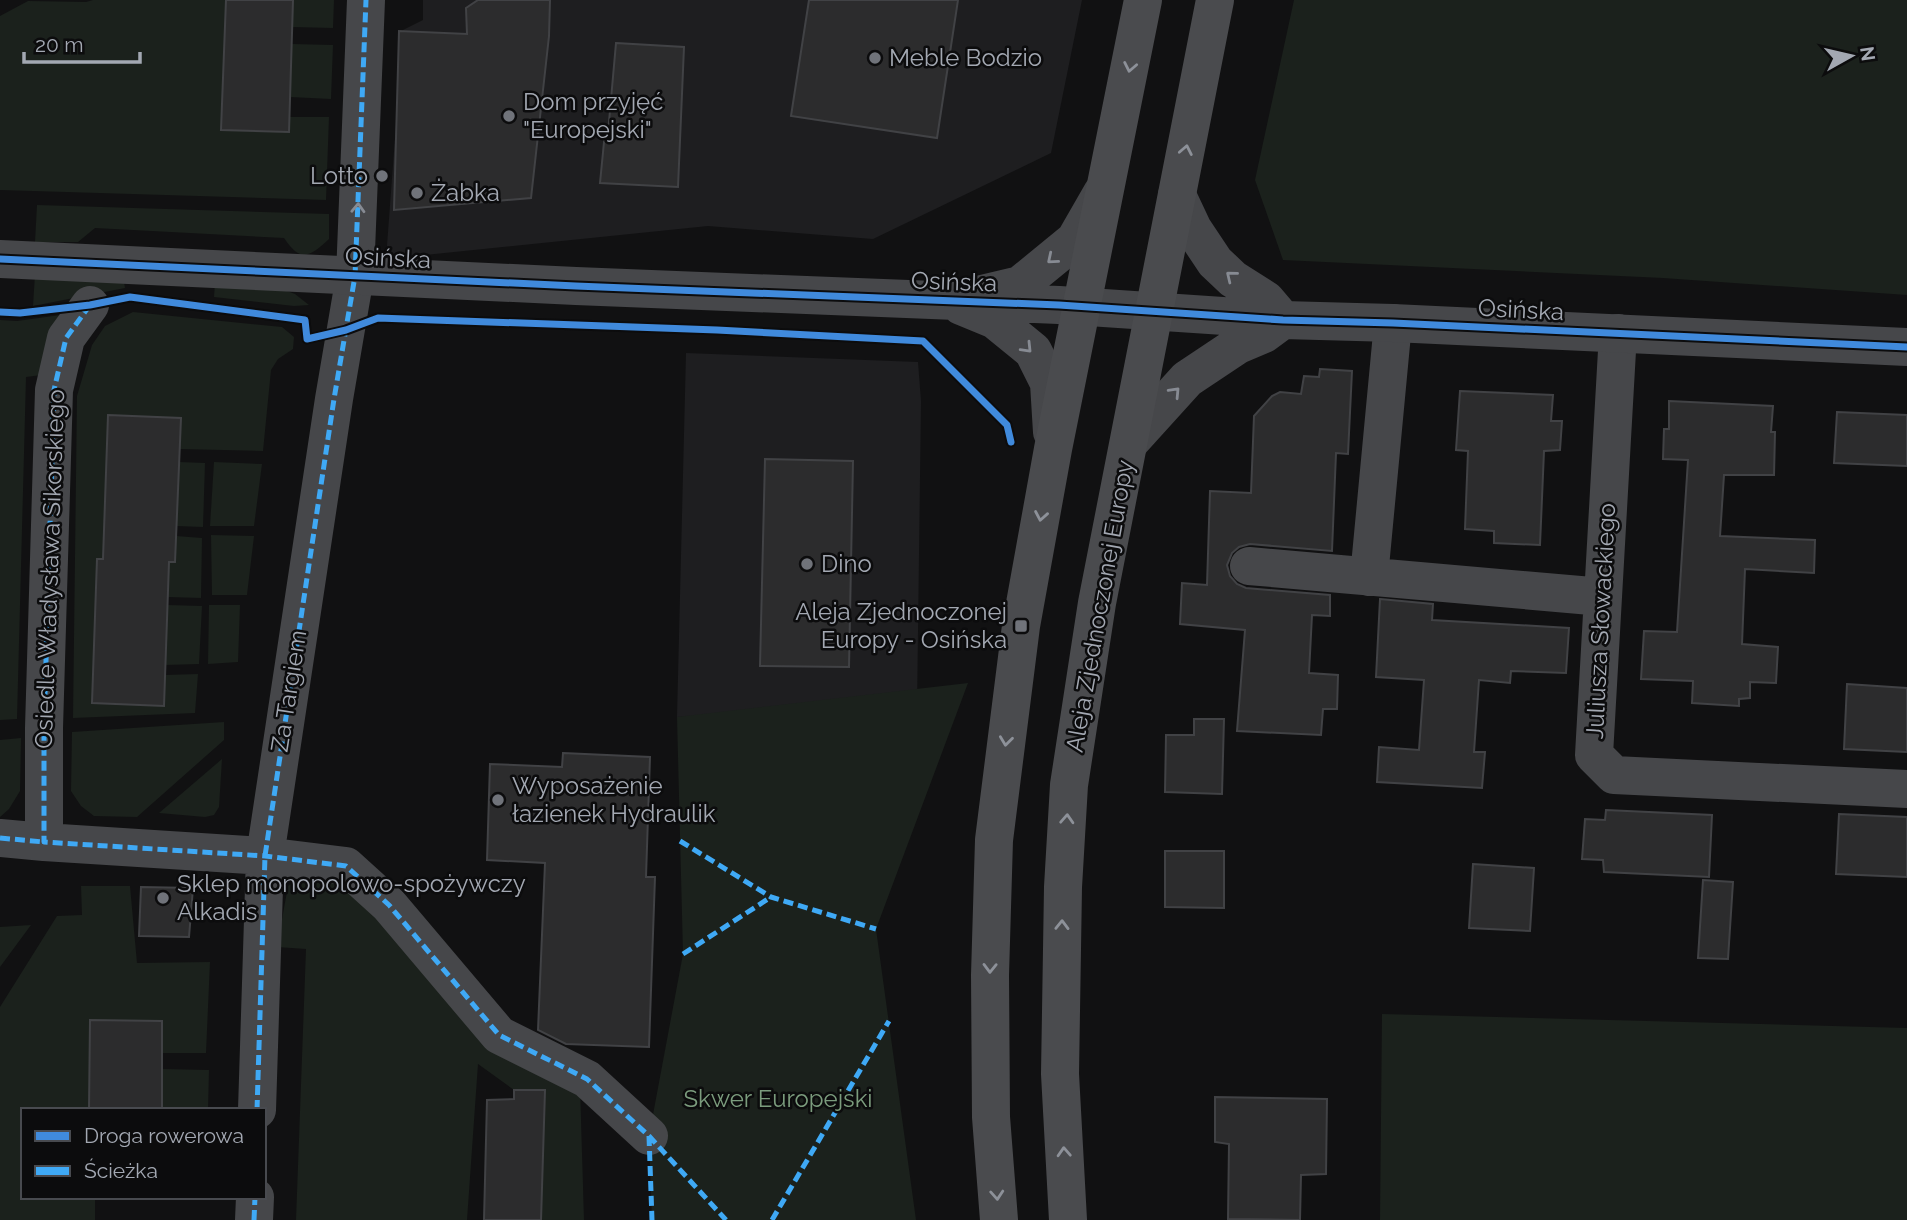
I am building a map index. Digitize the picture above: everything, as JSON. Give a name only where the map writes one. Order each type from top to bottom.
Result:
[{"type":"main road","points":[[999,1220],[991,1117],[990,975],[994,840],[1020,626],[1143,0]]},
{"type":"main road","name":"Aleja Zjednoczonej Europy","points":[[1068,1220],[1060,1074],[1063,887],[1069,785],[1097,603],[1215,0]]},
{"type":"street","points":[[355,276],[366,0]]},
{"type":"street","points":[[949,301],[1020,285],[1075,240],[1106,185]]},
{"type":"street","points":[[1129,443],[1187,379],[1238,345],[1264,334],[1283,320],[1266,300],[1233,279],[1215,262],[1193,229],[1177,195]]},
{"type":"street","name":"Osińska","points":[[0,259],[1907,347]]},
{"type":"street","name":"Za Targiem","points":[[257,1108],[265,856],[331,412],[355,276]]},
{"type":"street","points":[[949,301],[995,320],[1033,351],[1049,383],[1053,449]]},
{"type":"street","name":"Osiedle Władysława Sikorskiego","points":[[44,842],[44,728],[54,390],[66,338],[90,304]]},
{"type":"street","points":[[1369,577],[1393,323]]},
{"type":"street","name":"Juliusza Słowackiego","points":[[1618,333],[1594,755],[1614,775],[1907,789]]},
{"type":"street","points":[[1249,566],[1603,597]]},
{"type":"street","points":[[0,838],[265,856],[346,866],[389,905],[499,1035],[587,1079],[649,1136]]},
{"type":"street","points":[[254,1220],[255,1199]]},
{"type":"shaded area","points":[[423,0],[1082,0],[1051,153],[873,239],[708,226],[386,259],[403,30],[423,20]]},
{"type":"shaded area","points":[[686,353],[918,362],[921,401],[917,709],[677,717]]},
{"type":"green space","points":[[226,0],[221,129],[288,132],[289,117],[329,117],[326,200],[0,190],[0,16],[28,1]]},
{"type":"green space","points":[[293,0],[334,0],[333,28],[292,27]]},
{"type":"green space","points":[[1294,0],[1907,0],[1907,295],[1663,278],[1283,260],[1255,180]]},
{"type":"green space","points":[[292,44],[333,45],[331,99],[290,97]]},
{"type":"green space","points":[[37,205],[329,214],[329,239],[305,255],[295,251],[284,238],[95,228],[78,242],[35,242]]},
{"type":"green space","points":[[35,274],[124,282],[125,288],[33,306]]},
{"type":"green space","points":[[215,283],[279,288],[295,294],[309,305],[294,306],[214,297]]},
{"type":"green space","points":[[133,312],[282,327],[294,337],[293,349],[278,359],[271,370],[263,451],[179,449],[180,418],[108,415],[103,559],[97,560],[92,703],[163,706],[165,675],[198,674],[195,713],[73,718],[77,396],[92,345],[105,326]]},
{"type":"green space","points":[[75,313],[49,374],[26,377],[17,719],[0,720],[0,320],[17,321]]},
{"type":"green space","points":[[179,462],[205,463],[203,527],[176,526]]},
{"type":"green space","points":[[214,462],[262,464],[254,526],[210,526]]},
{"type":"green space","points":[[211,535],[254,536],[247,595],[212,595]]},
{"type":"green space","points":[[176,536],[202,538],[201,598],[168,597],[169,562],[175,562]]},
{"type":"green space","points":[[167,605],[202,606],[199,664],[165,665]]},
{"type":"green space","points":[[209,605],[240,605],[238,662],[208,664]]},
{"type":"green space","name":"Skwer Europejski","points":[[968,683],[876,929],[916,1220],[652,1220],[649,1136],[683,954],[677,717]]},
{"type":"green space","points":[[224,722],[224,740],[137,817],[94,816],[81,806],[71,791],[72,732]]},
{"type":"green space","points":[[21,738],[20,791],[9,809],[0,817],[0,740]]},
{"type":"green space","points":[[222,759],[219,807],[214,815],[205,817],[159,813]]},
{"type":"green space","points":[[309,873],[332,873],[580,1086],[584,1220],[541,1220],[545,1091],[514,1090],[478,1064],[467,1220],[296,1220],[306,949],[277,947],[288,886]]},
{"type":"green space","points":[[81,886],[130,886],[137,963],[210,962],[206,1053],[162,1053],[162,1021],[90,1020],[89,1108],[21,1108],[21,1199],[95,1199],[95,1220],[0,1220],[0,1007],[57,916],[82,915]]},
{"type":"green space","points":[[31,925],[0,967],[0,927]]},
{"type":"green space","points":[[1382,1014],[1907,1028],[1907,1220],[1380,1220]]},
{"type":"green space","points":[[162,1069],[209,1070],[208,1108],[162,1108]]},
{"type":"building","points":[[226,0],[293,0],[289,132],[221,130]]},
{"type":"building","points":[[478,0],[550,0],[549,36],[531,198],[394,210],[399,31],[467,34],[466,8]]},
{"type":"building","name":"Meble Bodzio","points":[[809,0],[958,0],[937,138],[791,116]]},
{"type":"building","points":[[616,43],[684,47],[678,187],[600,183],[605,132],[608,133]]},
{"type":"building","points":[[1320,369],[1352,371],[1348,454],[1336,453],[1332,551],[1250,544],[1239,547],[1232,553],[1227,565],[1230,576],[1237,584],[1246,588],[1330,595],[1330,616],[1312,615],[1309,673],[1338,675],[1337,709],[1323,709],[1321,735],[1237,731],[1245,630],[1180,624],[1182,583],[1207,585],[1210,491],[1251,493],[1254,416],[1272,396],[1280,392],[1301,394],[1304,376],[1319,377]]},
{"type":"building","points":[[1460,391],[1553,395],[1551,421],[1562,421],[1560,450],[1544,451],[1540,545],[1494,543],[1494,531],[1465,529],[1468,451],[1456,450]]},
{"type":"building","points":[[1669,401],[1773,406],[1771,432],[1775,432],[1774,475],[1724,475],[1720,536],[1815,540],[1814,573],[1745,569],[1742,644],[1778,647],[1776,683],[1750,682],[1750,698],[1739,699],[1739,706],[1692,703],[1693,681],[1641,679],[1644,631],[1677,632],[1688,460],[1663,459],[1664,429],[1669,429]]},
{"type":"building","points":[[1837,412],[1907,415],[1907,466],[1834,463]]},
{"type":"building","points":[[108,415],[181,418],[175,562],[169,562],[164,706],[92,703],[97,559],[103,559]]},
{"type":"building","name":"Dino","points":[[765,459],[853,461],[849,667],[760,666]]},
{"type":"building","points":[[1380,599],[1433,604],[1432,620],[1569,628],[1566,673],[1511,671],[1510,683],[1479,680],[1474,752],[1485,752],[1482,788],[1377,782],[1379,747],[1419,750],[1424,680],[1376,677]]},
{"type":"building","points":[[1847,684],[1907,688],[1907,752],[1844,749]]},
{"type":"building","points":[[1194,719],[1224,719],[1222,794],[1165,792],[1166,735],[1194,735]]},
{"type":"building","points":[[563,753],[650,757],[646,877],[655,877],[649,1047],[566,1044],[538,1030],[545,863],[487,860],[490,764],[562,767]]},
{"type":"building","points":[[1606,810],[1712,815],[1709,877],[1604,872],[1603,860],[1582,859],[1585,819],[1605,820]]},
{"type":"building","points":[[1839,814],[1907,817],[1907,877],[1836,874]]},
{"type":"building","points":[[1165,851],[1224,851],[1224,908],[1165,907]]},
{"type":"building","points":[[1473,864],[1534,868],[1530,931],[1469,928]]},
{"type":"building","points":[[1703,880],[1733,882],[1728,959],[1698,958]]},
{"type":"building","points":[[141,887],[193,888],[189,937],[139,936]]},
{"type":"building","points":[[90,1020],[162,1021],[162,1108],[89,1108]]},
{"type":"building","points":[[514,1090],[545,1090],[541,1220],[484,1220],[487,1100],[514,1099]]},
{"type":"building","points":[[1215,1097],[1327,1099],[1326,1174],[1301,1175],[1300,1220],[1228,1219],[1229,1144],[1215,1142]]},
{"type":"marked path","points":[[257,1108],[265,856],[355,276],[366,0]]},
{"type":"marked path","points":[[90,305],[66,338],[54,390],[44,728],[44,842],[265,856],[346,866],[389,905],[499,1035],[587,1079],[649,1136],[726,1220]]},
{"type":"marked path","points":[[0,838],[44,842]]},
{"type":"marked path","points":[[680,841],[771,897],[876,929]]},
{"type":"marked path","points":[[683,954],[771,897]]},
{"type":"marked path","points":[[772,1220],[889,1021]]},
{"type":"marked path","points":[[649,1136],[652,1220]]},
{"type":"marked path","points":[[254,1220],[255,1199]]},
{"type":"cycle path","points":[[0,259],[1059,305],[1283,320],[1907,347]]},
{"type":"cycle path","points":[[0,312],[20,313],[90,305],[130,297],[305,320],[307,339],[346,330],[378,318],[717,330],[923,341],[1007,425],[1011,442]]},
{"type":"place","name":"Meble Bodzio","points":[[875,58]]},
{"type":"place","name":"Dom przyjęć \"Europejski\"","points":[[509,116]]},
{"type":"place","name":"Lotto","points":[[382,176]]},
{"type":"place","name":"Żabka","points":[[417,193]]},
{"type":"place","name":"Dino","points":[[807,564]]},
{"type":"place","name":"Aleja Zjednoczonej Europy - Osińska","points":[[1021,626]]},
{"type":"place","name":"Wyposażenie łazienek Hydraulik","points":[[498,800]]},
{"type":"place","name":"Sklep monopolowo-spożywczy Alkadis","points":[[163,898]]}]
